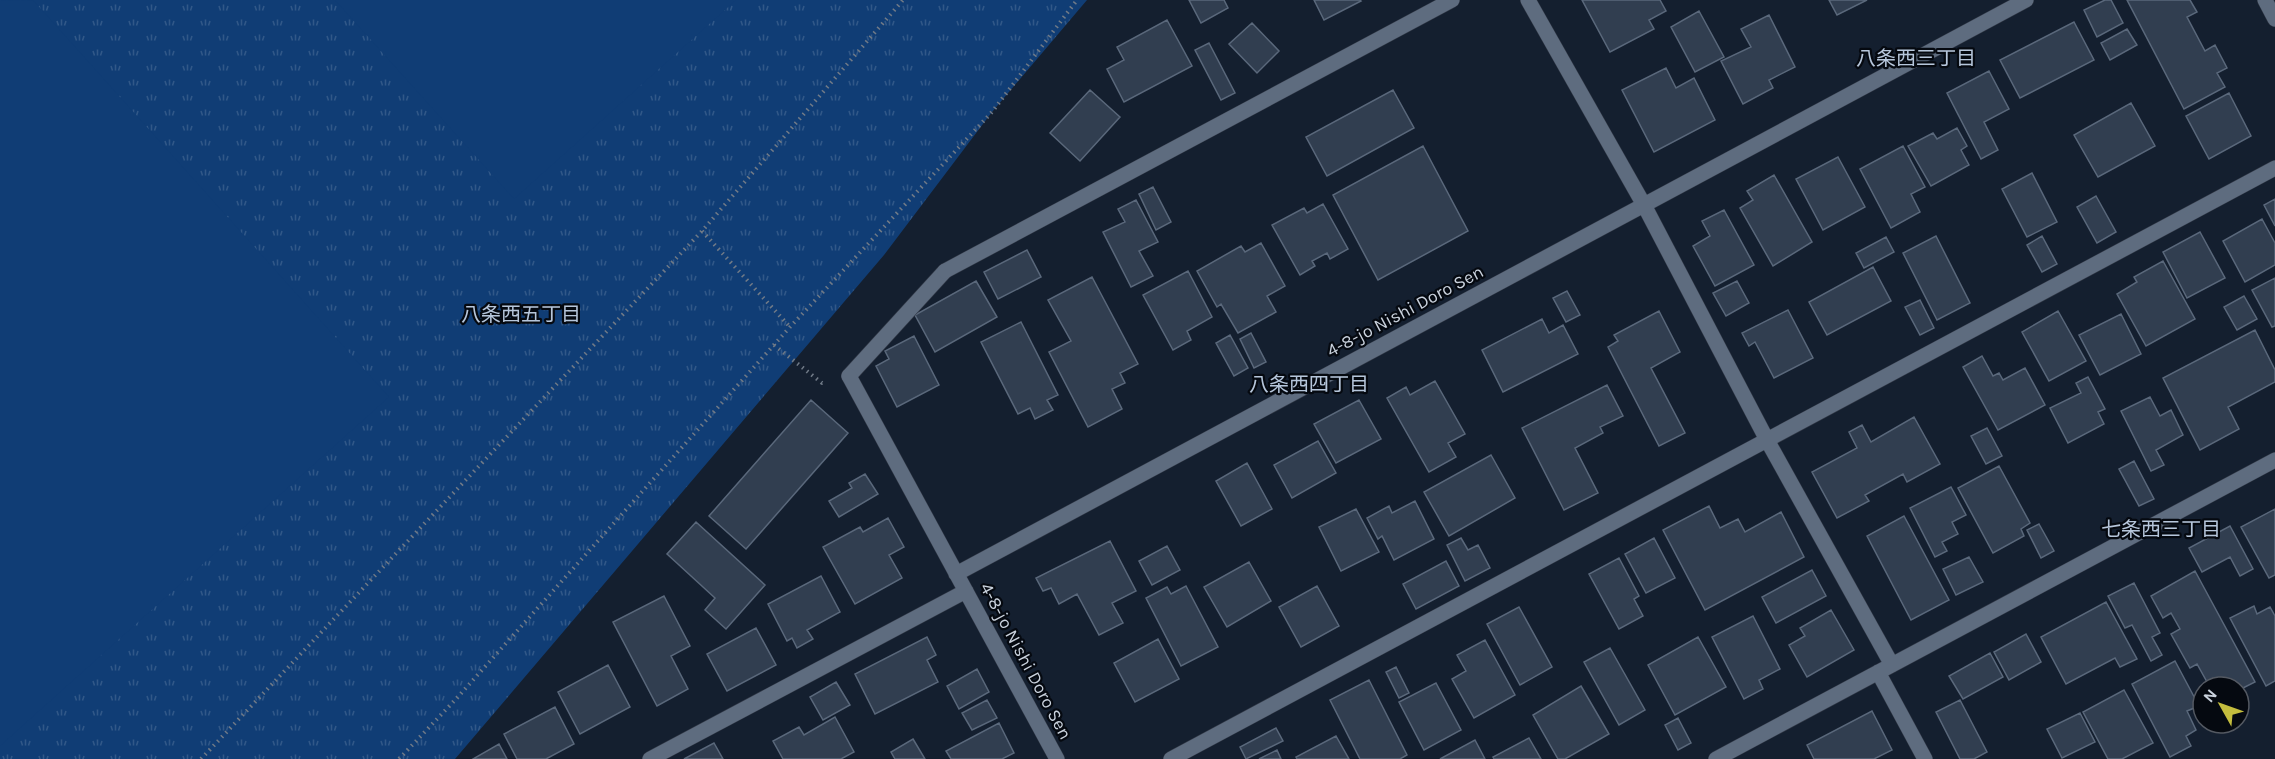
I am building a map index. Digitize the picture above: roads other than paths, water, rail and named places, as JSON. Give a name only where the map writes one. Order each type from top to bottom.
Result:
[{"type":"street","points":[[956,574],[849,376],[945,271],[1452,0]]},
{"type":"street","points":[[1528,0],[1644,205],[1885,669],[1926,759]]},
{"type":"street","name":"4-8-jo Nishi Doro Sen","points":[[1057,759],[956,574],[2026,0]]},
{"type":"street","points":[[2265,0],[2275,19]]},
{"type":"street","points":[[1171,759],[2275,168]]},
{"type":"street","points":[[1716,759],[2275,460]]},
{"type":"street","points":[[650,759],[966,591]]},
{"type":"district","name":"八条西三丁目","points":[[1916,58]]},
{"type":"district","name":"八条西五丁目","points":[[521,314]]},
{"type":"district","name":"八条西四丁目","points":[[1309,384]]},
{"type":"district","name":"七条西三丁目","points":[[2161,529]]}]
